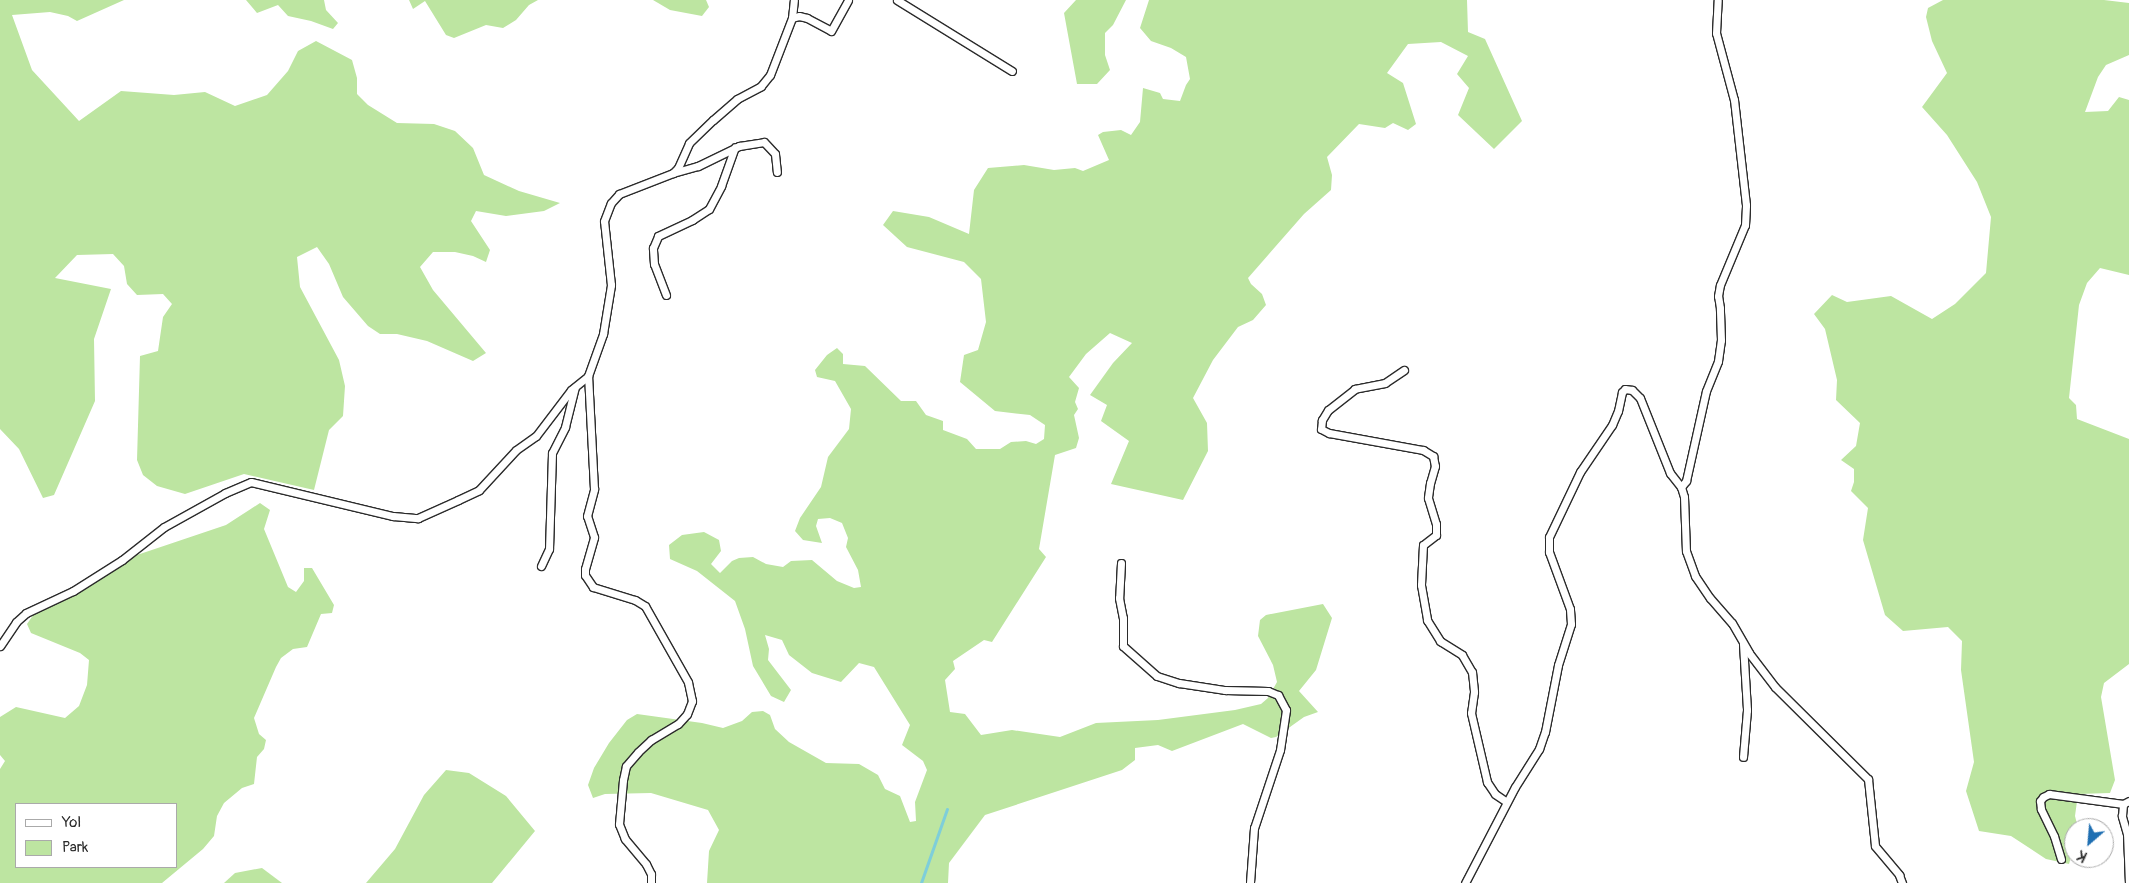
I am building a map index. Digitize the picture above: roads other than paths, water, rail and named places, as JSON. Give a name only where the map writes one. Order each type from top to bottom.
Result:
[{"type":"street","points":[[673,173],[678,168],[689,143],[737,99],[761,86],[770,75],[792,18],[794,0]]},
{"type":"street","points":[[792,18],[799,16],[807,18],[831,31],[846,3],[852,0]]},
{"type":"street","points":[[897,0],[1012,71]]},
{"type":"street","points":[[1681,487],[1686,481],[1706,391],[1718,360],[1721,340],[1718,296],[1720,285],[1745,225],[1746,205],[1734,100],[1716,33],[1718,0]]},
{"type":"street","points":[[651,883],[646,864],[625,839],[619,824],[626,766],[651,740],[678,724],[687,714],[692,701],[688,682],[645,606],[635,600],[593,587],[585,575],[594,537],[587,516],[594,489],[588,376],[591,362],[603,334],[611,284],[604,221],[606,212],[619,194],[673,173],[698,166],[735,147],[764,142],[775,154],[777,172]]},
{"type":"street","points":[[666,295],[654,264],[653,248],[658,236],[692,220],[709,209],[721,186],[735,147]]},
{"type":"street","points":[[1404,370],[1385,383],[1355,389],[1328,410],[1322,420],[1321,429],[1329,433],[1423,450],[1432,456],[1435,466],[1428,498],[1436,524],[1436,534],[1424,545],[1421,585],[1427,620],[1440,641],[1462,655],[1472,672],[1474,692],[1471,714],[1487,782],[1495,794],[1507,802]]},
{"type":"street","points":[[0,646],[16,622],[26,613],[72,591],[106,570],[164,526],[225,493],[251,482],[392,516],[418,518],[458,500],[479,490],[516,450],[536,436],[575,386],[588,376]]},
{"type":"street","points":[[541,566],[549,549],[552,453],[565,427],[575,386]]},
{"type":"street","points":[[1466,883],[1507,802],[1539,748],[1545,732],[1558,665],[1571,624],[1568,601],[1549,552],[1549,538],[1580,472],[1612,425],[1618,411],[1622,392],[1625,389],[1632,390],[1640,398],[1670,473],[1681,487],[1684,497],[1686,551],[1695,576],[1743,639],[1749,653],[1775,687],[1868,778],[1875,846],[1899,875],[1902,883]]},
{"type":"street","points":[[1121,563],[1119,598],[1123,618],[1122,646],[1157,676],[1179,683],[1216,689],[1268,691],[1278,695],[1286,710],[1280,750],[1254,828],[1250,883]]},
{"type":"street","points":[[1743,639],[1747,710],[1744,757]]},
{"type":"street","points":[[2061,859],[2054,836],[2041,809],[2040,802],[2043,796],[2049,794],[2126,803],[2122,816],[2127,834],[2129,883]]},
{"type":"waterway","points":[[921,883],[947,809]]}]
